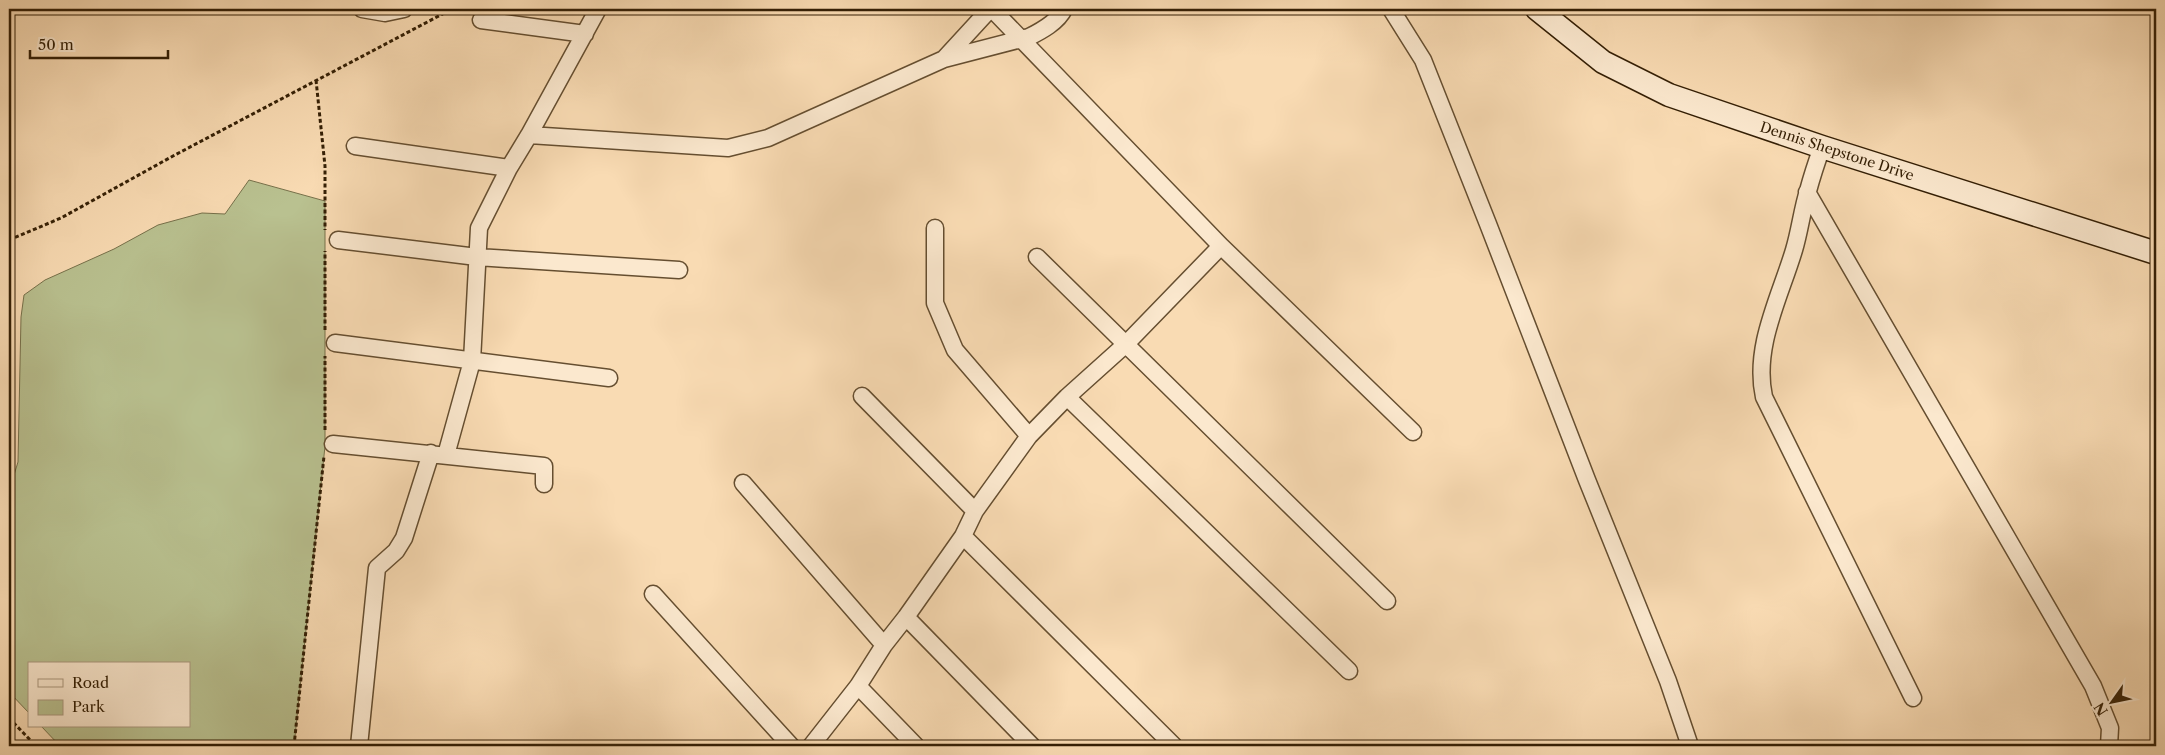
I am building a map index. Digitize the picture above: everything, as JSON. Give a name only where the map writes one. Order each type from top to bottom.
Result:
[{"type":"street","points":[[362,9],[386,13],[404,9]]},
{"type":"street","points":[[359,746],[377,568],[396,551],[404,538],[438,454],[472,361],[479,228],[509,168],[598,9]]},
{"type":"street","points":[[944,59],[992,9],[1221,246],[1413,432]]},
{"type":"street","points":[[529,135],[728,148],[768,138],[944,59],[1020,40],[1039,32],[1061,15],[1064,9]]},
{"type":"street","points":[[1392,9],[1423,60],[1586,480],[1668,681],[1690,746]]},
{"type":"street","name":"Dennis Shepstone Drive","points":[[1537,9],[1604,62],[1669,95],[1822,147],[2156,254]]},
{"type":"street","points":[[481,20],[585,34]]},
{"type":"street","points":[[355,146],[509,168]]},
{"type":"street","points":[[1822,147],[1807,192],[1794,249],[1762,349],[1761,385],[1764,397],[1913,698]]},
{"type":"street","points":[[1807,192],[2093,686],[2110,728],[2109,746]]},
{"type":"street","points":[[935,228],[935,303],[955,350],[1028,436]]},
{"type":"street","points":[[329,240],[477,257],[679,270]]},
{"type":"street","points":[[811,746],[858,686],[884,645],[906,618],[963,536],[975,511],[1028,436],[1067,397],[1126,344],[1221,246]]},
{"type":"street","points":[[1037,257],[1388,601]]},
{"type":"street","points":[[328,344],[609,378]]},
{"type":"street","points":[[862,396],[975,511]]},
{"type":"street","points":[[1067,397],[1350,671]]},
{"type":"street","points":[[327,442],[544,466],[544,484]]},
{"type":"street","points":[[743,483],[884,645]]},
{"type":"street","points":[[963,536],[1174,746]]},
{"type":"street","points":[[653,594],[791,746]]},
{"type":"street","points":[[906,618],[1032,746]]},
{"type":"street","points":[[858,686],[916,746]]},
{"type":"path","points":[[9,240],[61,218],[452,9]]},
{"type":"path","points":[[294,746],[327,442],[329,240],[325,166],[316,80]]},
{"type":"path","points":[[9,718],[36,746]]},
{"type":"green space","points":[[249,180],[325,201],[325,446],[294,746],[60,746],[43,728],[190,728],[190,662],[28,662],[28,712],[9,692],[9,491],[18,462],[21,317],[24,295],[45,280],[114,249],[158,225],[202,213],[225,214]]}]
